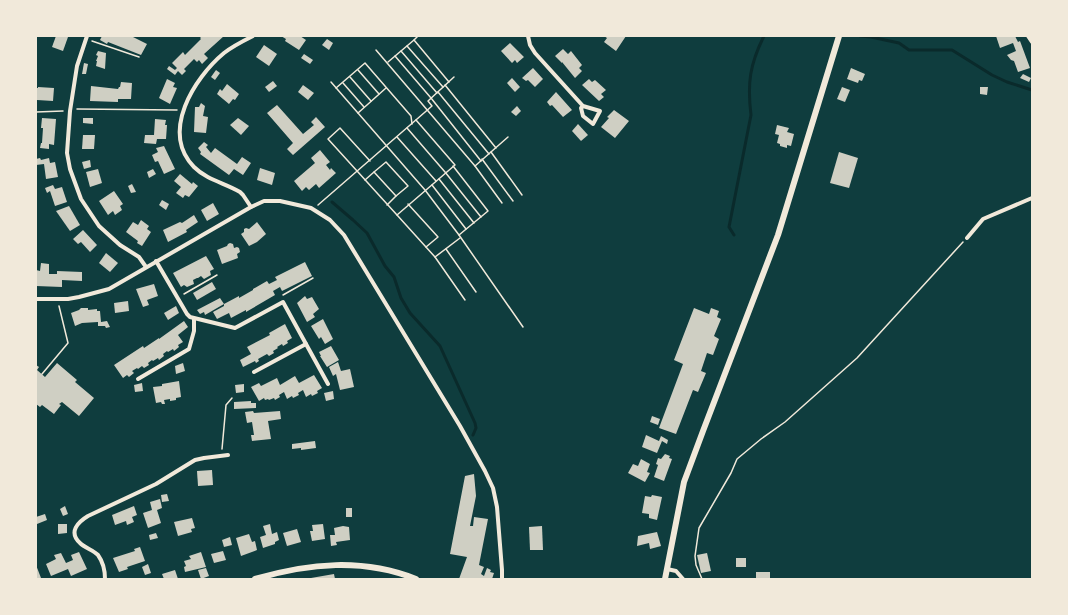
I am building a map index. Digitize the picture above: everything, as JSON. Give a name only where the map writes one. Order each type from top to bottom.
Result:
[{"type":"main road","points":[[665,579],[684,482],[778,235],[839,36]]},
{"type":"main road","points":[[255,579],[294,569],[344,564],[387,569],[416,579]]},
{"type":"street","points":[[251,207],[240,192],[210,179],[193,166],[186,155],[180,138],[180,127],[183,110],[196,86],[224,54],[253,36]]},
{"type":"street","points":[[528,36],[530,45],[535,53],[583,106],[600,112],[593,124],[583,116],[581,108],[583,106]]},
{"type":"street","points":[[1028,36],[1032,42]]},
{"type":"street","points":[[87,37],[77,66],[70,111],[67,153],[70,169],[81,199],[89,213],[104,232],[120,245],[139,257],[146,267]]},
{"type":"street","points":[[967,238],[983,219],[1032,198]]},
{"type":"street","points":[[36,298],[58,299],[79,297],[109,289],[251,207],[264,201],[280,201],[314,209],[335,225],[344,235],[460,426],[485,471],[493,488],[497,507],[502,579]]},
{"type":"street","points":[[156,261],[187,314],[194,319],[235,328],[283,302],[328,384]]},
{"type":"street","points":[[138,380],[189,349],[194,331],[194,319]]},
{"type":"street","points":[[254,372],[306,344]]},
{"type":"street","points":[[105,579],[104,568],[98,556],[80,542],[74,534],[76,526],[88,516],[156,484],[195,460],[228,455]]},
{"type":"street","points":[[667,569],[676,571],[683,579]]},
{"type":"path","points":[[387,63],[418,36]]},
{"type":"path","points":[[87,37],[139,57]]},
{"type":"path","points":[[414,40],[449,82]]},
{"type":"path","points":[[407,46],[443,87]]},
{"type":"path","points":[[376,50],[475,166],[502,203]]},
{"type":"path","points":[[401,51],[490,153],[522,195]]},
{"type":"path","points":[[395,56],[482,160],[513,201]]},
{"type":"path","points":[[336,88],[365,63],[410,116],[412,124]]},
{"type":"path","points":[[357,70],[379,94]]},
{"type":"path","points":[[350,76],[371,101]]},
{"type":"path","points":[[314,209],[427,111],[432,106],[428,101],[454,78]]},
{"type":"path","points":[[331,82],[425,190],[523,327]]},
{"type":"path","points":[[342,83],[364,107]]},
{"type":"path","points":[[446,85],[496,148]]},
{"type":"path","points":[[358,112],[386,88]]},
{"type":"path","points":[[36,112],[70,111],[82,109],[183,110]]},
{"type":"path","points":[[416,120],[454,165],[453,166],[488,212],[466,229],[435,258]]},
{"type":"path","points":[[370,161],[340,128],[328,139],[426,247],[465,300]]},
{"type":"path","points":[[407,128],[481,217]]},
{"type":"path","points":[[397,137],[436,180]]},
{"type":"path","points":[[475,166],[508,137]]},
{"type":"path","points":[[365,180],[386,162],[408,186],[387,204]]},
{"type":"path","points":[[397,215],[453,166]]},
{"type":"path","points":[[374,172],[396,196]]},
{"type":"path","points":[[438,178],[474,223]]},
{"type":"path","points":[[431,184],[466,229]]},
{"type":"path","points":[[408,204],[438,237],[426,247]]},
{"type":"path","points":[[702,579],[696,565],[695,556],[699,528],[737,460],[761,439],[785,422],[857,358],[967,238]]},
{"type":"path","points":[[446,249],[476,292]]},
{"type":"path","points":[[177,297],[217,275]]},
{"type":"path","points":[[283,302],[280,296],[313,278]]},
{"type":"path","points":[[42,374],[68,343],[58,299]]},
{"type":"path","points":[[221,456],[226,405],[232,398]]},
{"type":"building","points":[[56,36],[68,37],[63,51],[52,47]]},
{"type":"building","points":[[102,36],[131,36],[147,44],[141,55],[108,42],[107,44],[100,40]]},
{"type":"building","points":[[202,36],[224,36],[204,54],[208,58],[202,64],[199,60],[197,62],[194,59],[184,69],[186,71],[182,75],[178,71],[175,75],[167,69],[169,66],[175,70],[177,68],[172,63],[183,52],[185,55],[201,39],[200,38]]},
{"type":"building","points":[[281,36],[300,36],[306,40],[299,50],[285,41],[286,39]]},
{"type":"building","points":[[604,36],[626,36],[616,51],[604,42],[607,38]]},
{"type":"building","points":[[996,36],[1015,36],[1018,42],[1020,41],[1030,68],[1018,72],[1014,61],[1007,55],[1016,51],[1013,43],[1000,48]]},
{"type":"building","points":[[327,39],[333,43],[329,50],[322,45]]},
{"type":"building","points":[[510,43],[524,57],[517,63],[515,60],[512,63],[501,51]]},
{"type":"building","points":[[264,45],[277,54],[269,66],[256,57]]},
{"type":"building","points":[[563,49],[568,54],[571,51],[582,65],[579,68],[582,71],[575,78],[555,56]]},
{"type":"building","points":[[98,51],[106,53],[105,69],[96,66],[98,56],[96,55]]},
{"type":"building","points":[[304,54],[313,60],[310,64],[301,58]]},
{"type":"building","points":[[84,63],[88,64],[86,74],[82,74]]},
{"type":"building","points":[[533,68],[543,79],[535,87],[528,80],[526,81],[522,78]]},
{"type":"building","points":[[851,68],[865,74],[862,81],[859,80],[858,83],[847,79]]},
{"type":"building","points":[[216,70],[220,73],[215,80],[211,77]]},
{"type":"building","points":[[1023,74],[1031,78],[1029,82],[1020,78]]},
{"type":"building","points":[[512,78],[520,87],[515,92],[507,83]]},
{"type":"building","points":[[167,79],[175,83],[173,87],[177,88],[170,104],[159,98]]},
{"type":"building","points":[[589,79],[592,82],[595,80],[606,90],[601,94],[604,97],[599,101],[582,85]]},
{"type":"building","points":[[273,81],[277,86],[269,92],[265,87]]},
{"type":"building","points":[[121,82],[132,83],[131,99],[118,99],[118,102],[90,101],[91,86],[118,89]]},
{"type":"building","points":[[227,84],[239,94],[235,100],[233,99],[229,104],[217,94],[220,89],[222,91]]},
{"type":"building","points":[[303,85],[314,93],[308,100],[298,92]]},
{"type":"building","points":[[842,87],[850,90],[845,102],[837,99]]},
{"type":"building","points":[[980,87],[988,87],[987,95],[980,94]]},
{"type":"building","points":[[36,88],[54,88],[53,101],[36,101]]},
{"type":"building","points":[[556,92],[572,110],[563,117],[552,105],[550,106],[547,102]]},
{"type":"building","points":[[201,103],[205,106],[203,116],[208,117],[206,133],[194,132],[195,107],[199,107]]},
{"type":"building","points":[[277,105],[303,134],[314,125],[311,122],[316,117],[325,127],[293,155],[287,149],[293,143],[267,113]]},
{"type":"building","points":[[517,106],[521,111],[516,116],[511,112]]},
{"type":"building","points":[[614,110],[629,121],[615,138],[601,127],[609,118],[607,117]]},
{"type":"building","points":[[42,118],[56,119],[54,145],[49,144],[49,149],[40,148],[42,143],[43,128],[41,128]]},
{"type":"building","points":[[83,118],[93,118],[93,124],[83,123]]},
{"type":"building","points":[[238,118],[249,126],[241,135],[230,125]]},
{"type":"building","points":[[155,119],[166,120],[166,139],[157,139],[156,144],[144,143],[145,135],[154,135]]},
{"type":"building","points":[[578,124],[588,135],[581,141],[572,131]]},
{"type":"building","points":[[777,125],[789,128],[787,132],[794,134],[791,146],[787,145],[787,148],[780,146],[780,144],[777,143],[779,135],[775,134]]},
{"type":"building","points":[[83,135],[95,135],[94,149],[82,149]]},
{"type":"building","points":[[204,142],[208,145],[206,147],[211,153],[215,148],[237,164],[242,157],[251,163],[243,175],[234,169],[229,175],[200,154],[201,152],[198,148]]},
{"type":"building","points":[[164,146],[175,169],[164,174],[158,161],[155,162],[152,155],[158,152],[156,148]]},
{"type":"building","points":[[320,150],[330,162],[326,165],[330,170],[331,168],[336,173],[319,188],[316,184],[309,190],[306,187],[302,191],[294,181],[315,163],[311,158]]},
{"type":"building","points":[[839,152],[858,158],[849,188],[830,183]]},
{"type":"building","points":[[40,158],[41,160],[49,158],[50,163],[55,162],[58,177],[46,179],[44,164],[36,165],[36,159]]},
{"type":"building","points":[[90,160],[91,167],[84,169],[82,162]]},
{"type":"building","points":[[260,168],[275,173],[272,185],[257,180]]},
{"type":"building","points":[[98,169],[102,183],[90,187],[86,172]]},
{"type":"building","points":[[153,169],[156,174],[149,178],[147,172]]},
{"type":"building","points":[[180,174],[192,184],[193,182],[198,186],[189,197],[185,195],[183,198],[176,193],[181,187],[174,181]]},
{"type":"building","points":[[132,184],[136,192],[131,193],[128,186]]},
{"type":"building","points":[[53,185],[55,189],[62,187],[67,202],[55,206],[50,191],[47,193],[45,188]]},
{"type":"building","points":[[114,191],[123,204],[120,206],[122,210],[115,215],[113,211],[108,215],[99,201]]},
{"type":"building","points":[[162,200],[169,204],[166,210],[159,205]]},
{"type":"building","points":[[213,203],[219,214],[207,221],[201,210]]},
{"type":"building","points":[[69,206],[80,225],[70,231],[56,211]]},
{"type":"building","points":[[194,215],[198,222],[186,230],[187,232],[168,242],[163,230],[180,222],[182,223]]},
{"type":"building","points":[[141,220],[149,226],[147,229],[151,232],[142,246],[126,232],[133,222],[138,225]]},
{"type":"building","points":[[257,222],[266,234],[257,242],[249,246],[241,234],[244,232],[244,229],[249,229]]},
{"type":"building","points":[[83,230],[97,245],[90,252],[81,242],[78,244],[73,239]]},
{"type":"building","points":[[230,243],[233,244],[234,248],[239,248],[240,252],[237,254],[238,258],[222,264],[217,250],[227,246]]},
{"type":"building","points":[[106,253],[118,263],[110,272],[99,263]]},
{"type":"building","points":[[206,256],[214,269],[210,271],[211,275],[204,279],[201,276],[193,280],[194,284],[187,287],[184,285],[181,287],[173,273]]},
{"type":"building","points":[[305,262],[312,276],[282,291],[280,287],[273,291],[275,295],[246,312],[246,310],[231,318],[229,313],[217,319],[213,312],[224,306],[224,304],[239,296],[239,298],[267,281],[269,284],[277,280],[275,277]]},
{"type":"building","points":[[41,263],[49,264],[49,274],[57,274],[57,271],[82,272],[82,281],[62,280],[62,287],[36,286],[36,270],[40,271]]},
{"type":"building","points":[[212,282],[216,289],[197,300],[193,293]]},
{"type":"building","points":[[154,284],[158,296],[147,300],[149,305],[143,307],[136,289]]},
{"type":"building","points":[[305,296],[307,299],[312,297],[319,309],[313,314],[315,317],[307,322],[297,303]]},
{"type":"building","points":[[220,298],[224,304],[205,315],[204,312],[200,314],[197,310]]},
{"type":"building","points":[[128,301],[129,311],[115,313],[114,303]]},
{"type":"building","points":[[176,306],[179,313],[168,320],[164,313]]},
{"type":"building","points":[[81,308],[88,308],[88,310],[97,309],[97,311],[100,311],[101,322],[107,321],[110,327],[106,328],[105,326],[98,326],[98,322],[82,323],[75,326],[71,313]]},
{"type":"building","points":[[694,308],[709,314],[711,308],[719,311],[717,317],[721,319],[714,336],[719,339],[713,355],[707,353],[701,371],[706,373],[698,392],[693,390],[676,434],[659,428],[683,364],[674,360]]},
{"type":"building","points":[[323,319],[333,339],[325,344],[321,337],[319,339],[311,326]]},
{"type":"building","points":[[184,321],[188,327],[178,335],[183,342],[178,345],[179,347],[174,351],[173,349],[168,352],[167,351],[159,360],[158,358],[153,361],[152,360],[148,363],[149,365],[144,368],[142,366],[138,369],[137,368],[132,371],[134,373],[129,377],[127,375],[123,378],[114,365],[143,346],[144,348],[159,339]]},
{"type":"building","points":[[285,324],[292,338],[287,341],[288,343],[277,347],[278,348],[273,351],[274,353],[269,356],[267,354],[258,359],[259,361],[256,363],[255,361],[243,367],[240,360],[251,354],[247,347],[270,335],[269,333]]},
{"type":"building","points":[[331,346],[339,360],[327,367],[319,352]]},
{"type":"building","points":[[338,362],[341,371],[350,369],[354,387],[340,390],[336,374],[333,376],[329,367]]},
{"type":"building","points":[[57,363],[77,380],[75,382],[94,398],[79,416],[62,402],[59,404],[61,405],[54,414],[42,405],[40,407],[36,404],[36,365],[39,367],[37,370],[45,377]]},
{"type":"building","points":[[183,363],[185,371],[176,374],[175,366]]},
{"type":"building","points":[[314,375],[322,388],[317,391],[318,393],[312,396],[311,394],[306,397],[303,390],[298,393],[299,395],[293,398],[292,396],[287,399],[284,392],[275,400],[274,398],[265,400],[264,398],[259,401],[251,387],[259,383],[261,386],[277,378],[280,385],[295,376],[299,383]]},
{"type":"building","points":[[179,381],[181,397],[176,398],[176,400],[164,400],[165,404],[162,404],[161,402],[156,403],[153,387]]},
{"type":"building","points":[[142,383],[143,391],[135,392],[134,385]]},
{"type":"building","points":[[244,384],[244,392],[236,393],[235,385]]},
{"type":"building","points":[[333,391],[334,399],[326,401],[324,393]]},
{"type":"building","points":[[251,401],[251,403],[256,403],[256,408],[234,409],[234,402]]},
{"type":"building","points":[[253,411],[254,413],[280,411],[281,419],[268,421],[271,439],[252,441],[251,435],[254,435],[252,422],[247,423],[245,412]]},
{"type":"building","points":[[652,416],[660,419],[658,425],[650,422]]},
{"type":"building","points":[[646,435],[659,441],[661,436],[668,440],[667,444],[662,441],[657,453],[642,447]]},
{"type":"building","points":[[315,441],[316,448],[301,450],[301,448],[292,449],[292,444]]},
{"type":"building","points":[[665,454],[670,456],[669,458],[672,459],[664,481],[654,477],[658,465],[656,464],[658,458],[661,459]]},
{"type":"building","points":[[641,459],[650,464],[647,472],[650,473],[645,482],[628,473],[633,464],[638,466]]},
{"type":"building","points":[[212,470],[213,485],[198,486],[197,471]]},
{"type":"building","points":[[474,474],[476,496],[470,526],[473,526],[474,517],[488,519],[479,565],[484,567],[481,574],[484,576],[487,568],[491,570],[490,572],[494,573],[492,579],[459,579],[467,557],[450,554],[465,476]]},
{"type":"building","points":[[167,494],[169,501],[162,502],[161,495]]},
{"type":"building","points":[[652,495],[662,497],[657,520],[649,518],[649,514],[642,513],[645,496],[651,497]]},
{"type":"building","points":[[160,499],[162,508],[157,510],[161,523],[148,528],[143,513],[152,510],[150,502]]},
{"type":"building","points":[[65,506],[68,514],[63,516],[60,509]]},
{"type":"building","points":[[134,506],[137,515],[132,517],[134,522],[127,525],[126,521],[115,525],[112,515]]},
{"type":"building","points":[[346,508],[352,508],[352,517],[346,517]]},
{"type":"building","points":[[45,514],[47,520],[37,524],[36,517]]},
{"type":"building","points":[[192,518],[195,528],[191,529],[192,532],[178,536],[174,522]]},
{"type":"building","points":[[58,524],[67,524],[67,533],[58,534]]},
{"type":"building","points":[[270,524],[272,534],[277,532],[279,540],[275,542],[275,544],[263,548],[260,537],[266,535],[263,526]]},
{"type":"building","points":[[323,524],[325,539],[312,541],[310,531],[313,531],[312,525]]},
{"type":"building","points":[[343,526],[349,527],[350,540],[336,542],[337,545],[331,546],[330,535],[335,535],[334,528]]},
{"type":"building","points":[[542,526],[543,550],[530,550],[529,527]]},
{"type":"building","points":[[297,529],[301,542],[287,546],[283,533]]},
{"type":"building","points":[[657,532],[661,546],[650,549],[649,543],[637,546],[638,536]]},
{"type":"building","points":[[156,533],[158,538],[150,540],[149,535]]},
{"type":"building","points":[[249,534],[252,542],[255,541],[257,550],[241,556],[236,538]]},
{"type":"building","points":[[230,537],[232,545],[224,547],[222,540]]},
{"type":"building","points":[[140,547],[145,561],[127,567],[128,569],[119,572],[113,558],[135,551],[134,549]]},
{"type":"building","points":[[223,551],[226,560],[214,563],[211,554]]},
{"type":"building","points":[[79,552],[87,569],[71,576],[68,569],[51,576],[46,564],[56,559],[54,555],[61,553],[66,563],[73,560],[71,555]]},
{"type":"building","points":[[201,552],[206,567],[185,572],[184,567],[186,566],[184,561],[191,559],[189,556]]},
{"type":"building","points":[[707,553],[711,571],[701,573],[697,555]]},
{"type":"building","points":[[736,558],[746,558],[746,567],[736,567]]},
{"type":"building","points":[[148,564],[151,573],[145,575],[142,567]]},
{"type":"building","points":[[36,565],[41,578],[39,579],[36,579]]},
{"type":"building","points":[[206,568],[209,576],[201,579],[198,570]]},
{"type":"building","points":[[175,570],[178,579],[164,579],[162,574]]},
{"type":"building","points":[[756,572],[770,572],[770,579],[756,579]]},
{"type":"building","points":[[334,574],[335,579],[311,579],[311,578]]},
{"type":"waterway","points":[[734,235],[729,227],[751,115],[749,93],[751,74],[759,46],[764,36]]},
{"type":"waterway","points":[[860,36],[899,43],[909,50],[952,50],[992,75],[1007,82],[1032,90]]},
{"type":"waterway","points":[[332,202],[367,233],[385,266],[394,277],[401,298],[410,313],[440,346],[475,423],[476,428],[473,435]]}]
